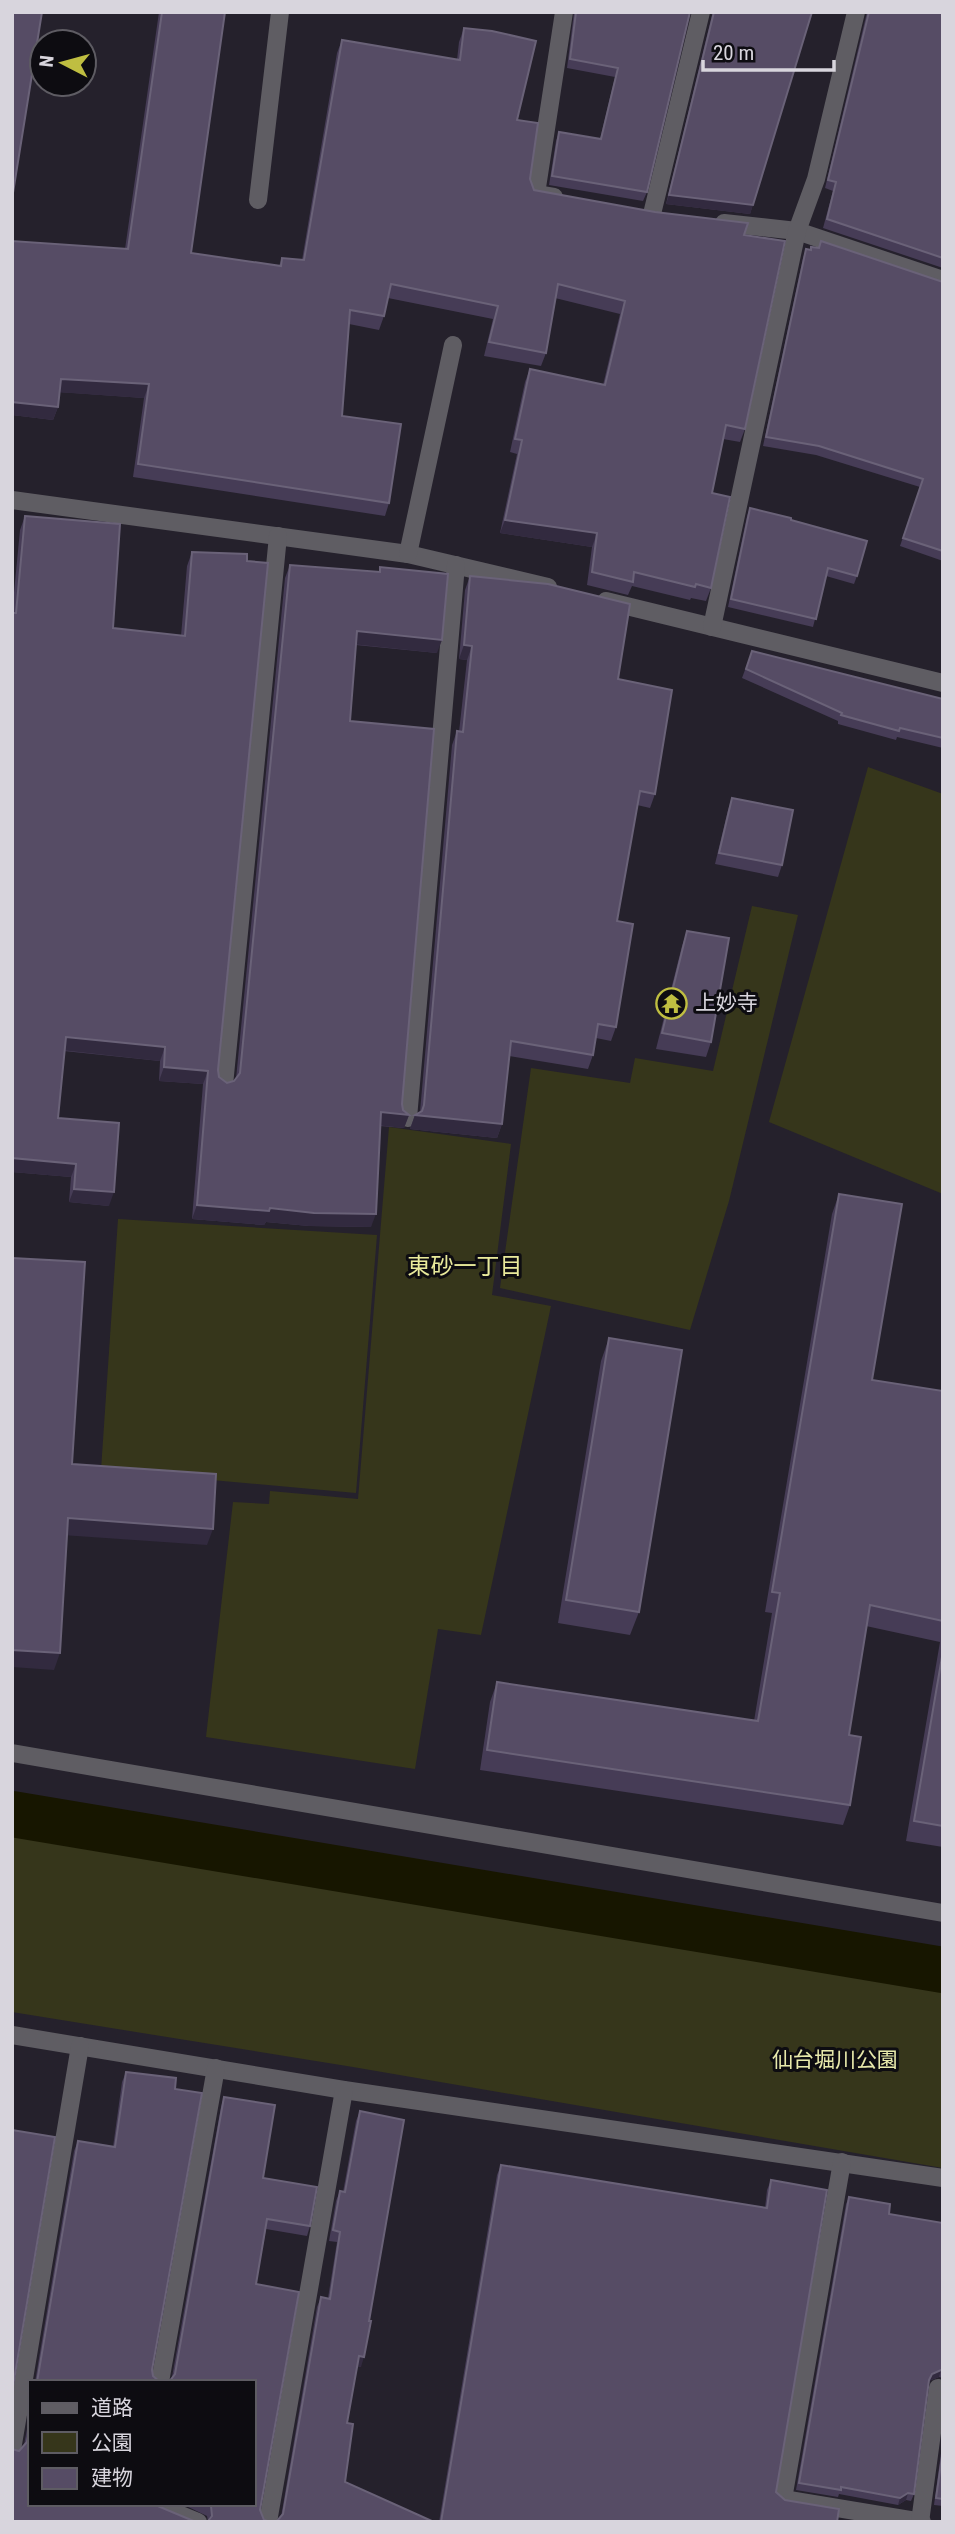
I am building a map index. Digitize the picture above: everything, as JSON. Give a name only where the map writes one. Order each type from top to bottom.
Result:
[{"type":"street","points":[[257,200],[280,12]]},
{"type":"street","points":[[564,12],[536,194],[575,201]]},
{"type":"street","points":[[652,214],[701,12]]},
{"type":"street","points":[[712,627],[797,232],[816,179],[856,12]]},
{"type":"street","points":[[704,220],[797,232],[943,280]]},
{"type":"street","points":[[408,554],[453,345]]},
{"type":"street","points":[[12,500],[408,554],[564,591]]},
{"type":"street","points":[[224,1085],[278,536]]},
{"type":"street","points":[[408,1118],[456,565]]},
{"type":"street","points":[[591,598],[943,683]]},
{"type":"street","points":[[12,1753],[943,1913]]},
{"type":"street","points":[[12,2035],[344,2090],[943,2178]]},
{"type":"street","points":[[12,2451],[80,2046]]},
{"type":"street","points":[[160,2380],[216,2068]]},
{"type":"street","points":[[268,2522],[344,2090]]},
{"type":"street","points":[[842,2162],[783,2499],[921,2522],[939,2388]]},
{"type":"street","points":[[160,2506],[198,2522]]},
{"type":"green space","points":[[868,767],[943,794],[943,1194],[769,1122]]},
{"type":"green space","points":[[752,906],[798,915],[729,1201],[690,1330],[500,1288],[531,1068],[630,1083],[635,1058],[713,1071]]},
{"type":"green space","points":[[389,1127],[511,1144],[492,1295],[551,1306],[481,1635],[438,1629],[415,1769],[206,1737],[233,1502],[269,1504],[270,1491],[358,1499]]},
{"type":"green space","points":[[118,1219],[377,1235],[356,1493],[101,1470]]},
{"type":"green space","name":"仙台堀川公園","points":[[12,1834],[943,1987],[943,2168],[353,2067],[12,2012]]},
{"type":"building","points":[[12,12],[42,12],[39,28],[28,28],[28,98],[12,199]]},
{"type":"building","points":[[162,12],[225,12],[191,253],[281,266],[282,258],[304,260],[342,40],[460,60],[464,28],[536,41],[517,120],[538,123],[530,179],[534,190],[655,212],[748,223],[744,235],[785,241],[745,429],[726,425],[712,493],[730,497],[711,588],[696,584],[695,587],[634,572],[633,582],[592,572],[597,533],[505,520],[522,440],[515,439],[530,369],[605,385],[625,301],[558,284],[546,353],[489,342],[498,306],[391,284],[384,316],[350,310],[342,416],[401,424],[389,503],[138,464],[149,384],[61,379],[58,407],[12,402],[12,241],[128,249]]},
{"type":"building","points":[[576,12],[690,12],[647,192],[552,176],[559,132],[601,139],[618,68],[570,59]]},
{"type":"building","points":[[714,12],[812,12],[753,205],[669,195]]},
{"type":"building","points":[[869,12],[943,12],[943,258],[827,219],[836,182],[828,180]]},
{"type":"building","points":[[821,241],[943,282],[943,551],[903,538],[923,479],[819,446],[766,437],[806,249],[819,248]]},
{"type":"building","points":[[750,508],[867,541],[857,576],[828,568],[816,619],[731,599]]},
{"type":"building","points":[[25,516],[120,524],[113,628],[185,636],[192,552],[247,554],[247,561],[268,563],[218,1070],[219,1077],[227,1083],[234,1081],[240,1073],[290,565],[380,572],[380,567],[448,574],[442,640],[357,631],[350,721],[434,729],[402,1104],[403,1110],[409,1115],[381,1112],[376,1214],[314,1213],[270,1208],[269,1211],[197,1205],[208,1071],[164,1067],[165,1047],[66,1037],[58,1118],[119,1123],[114,1192],[74,1189],[76,1164],[12,1158],[12,613],[16,613]]},
{"type":"building","points":[[470,576],[548,584],[630,604],[618,679],[672,690],[655,794],[640,791],[617,921],[633,924],[616,1027],[598,1024],[593,1055],[511,1041],[502,1124],[415,1115],[422,1111],[424,1105],[457,731],[463,732],[472,646],[464,645]]},
{"type":"building","points":[[752,651],[943,699],[943,738],[900,728],[899,731],[841,715],[842,713],[746,669]]},
{"type":"building","points":[[732,798],[793,810],[782,865],[719,853]]},
{"type":"building","points":[[687,931],[729,938],[711,1042],[662,1033]]},
{"type":"building","points":[[839,1194],[902,1204],[872,1380],[943,1391],[943,1621],[870,1605],[849,1735],[861,1737],[850,1805],[487,1750],[497,1682],[758,1721],[780,1593],[772,1592]]},
{"type":"building","points":[[12,1258],[85,1262],[72,1464],[216,1474],[213,1529],[68,1518],[60,1653],[12,1650]]},
{"type":"building","points":[[609,1338],[682,1350],[639,1612],[566,1600]]},
{"type":"building","points":[[943,1651],[943,1826],[914,1821]]},
{"type":"building","points":[[126,2072],[176,2078],[175,2089],[202,2093],[152,2370],[158,2380],[37,2380],[78,2141],[115,2147]]},
{"type":"building","points":[[224,2097],[275,2105],[263,2178],[317,2187],[310,2226],[267,2219],[256,2284],[299,2292],[260,2510],[264,2520],[271,2522],[205,2522],[212,2516],[211,2506],[256,2506],[256,2380],[170,2380],[175,2374]]},
{"type":"building","points":[[360,2111],[404,2120],[371,2321],[364,2357],[359,2356],[347,2423],[353,2424],[345,2482],[434,2522],[276,2522],[283,2514],[321,2297],[330,2299],[340,2232],[333,2230],[340,2191],[345,2192]]},
{"type":"building","points":[[12,2130],[55,2137],[12,2392]]},
{"type":"building","points":[[501,2165],[767,2208],[771,2180],[827,2190],[776,2492],[785,2500],[839,2509],[837,2522],[441,2522]]},
{"type":"building","points":[[849,2197],[890,2204],[889,2214],[943,2223],[943,2370],[932,2374],[929,2380],[914,2494],[908,2493],[900,2498],[841,2487],[841,2490],[799,2483]]},
{"type":"building","points":[[28,2436],[28,2506],[158,2506],[196,2522],[12,2522],[12,2449],[19,2451],[27,2442]]},
{"type":"building","points":[[943,2450],[943,2499],[936,2498]]},
{"type":"waterway","points":[[12,1814],[943,1970]]},
{"type":"place","name":"上妙寺","points":[[672,1003]]},
{"type":"district","name":"東砂一丁目","points":[[465,1266]]}]
